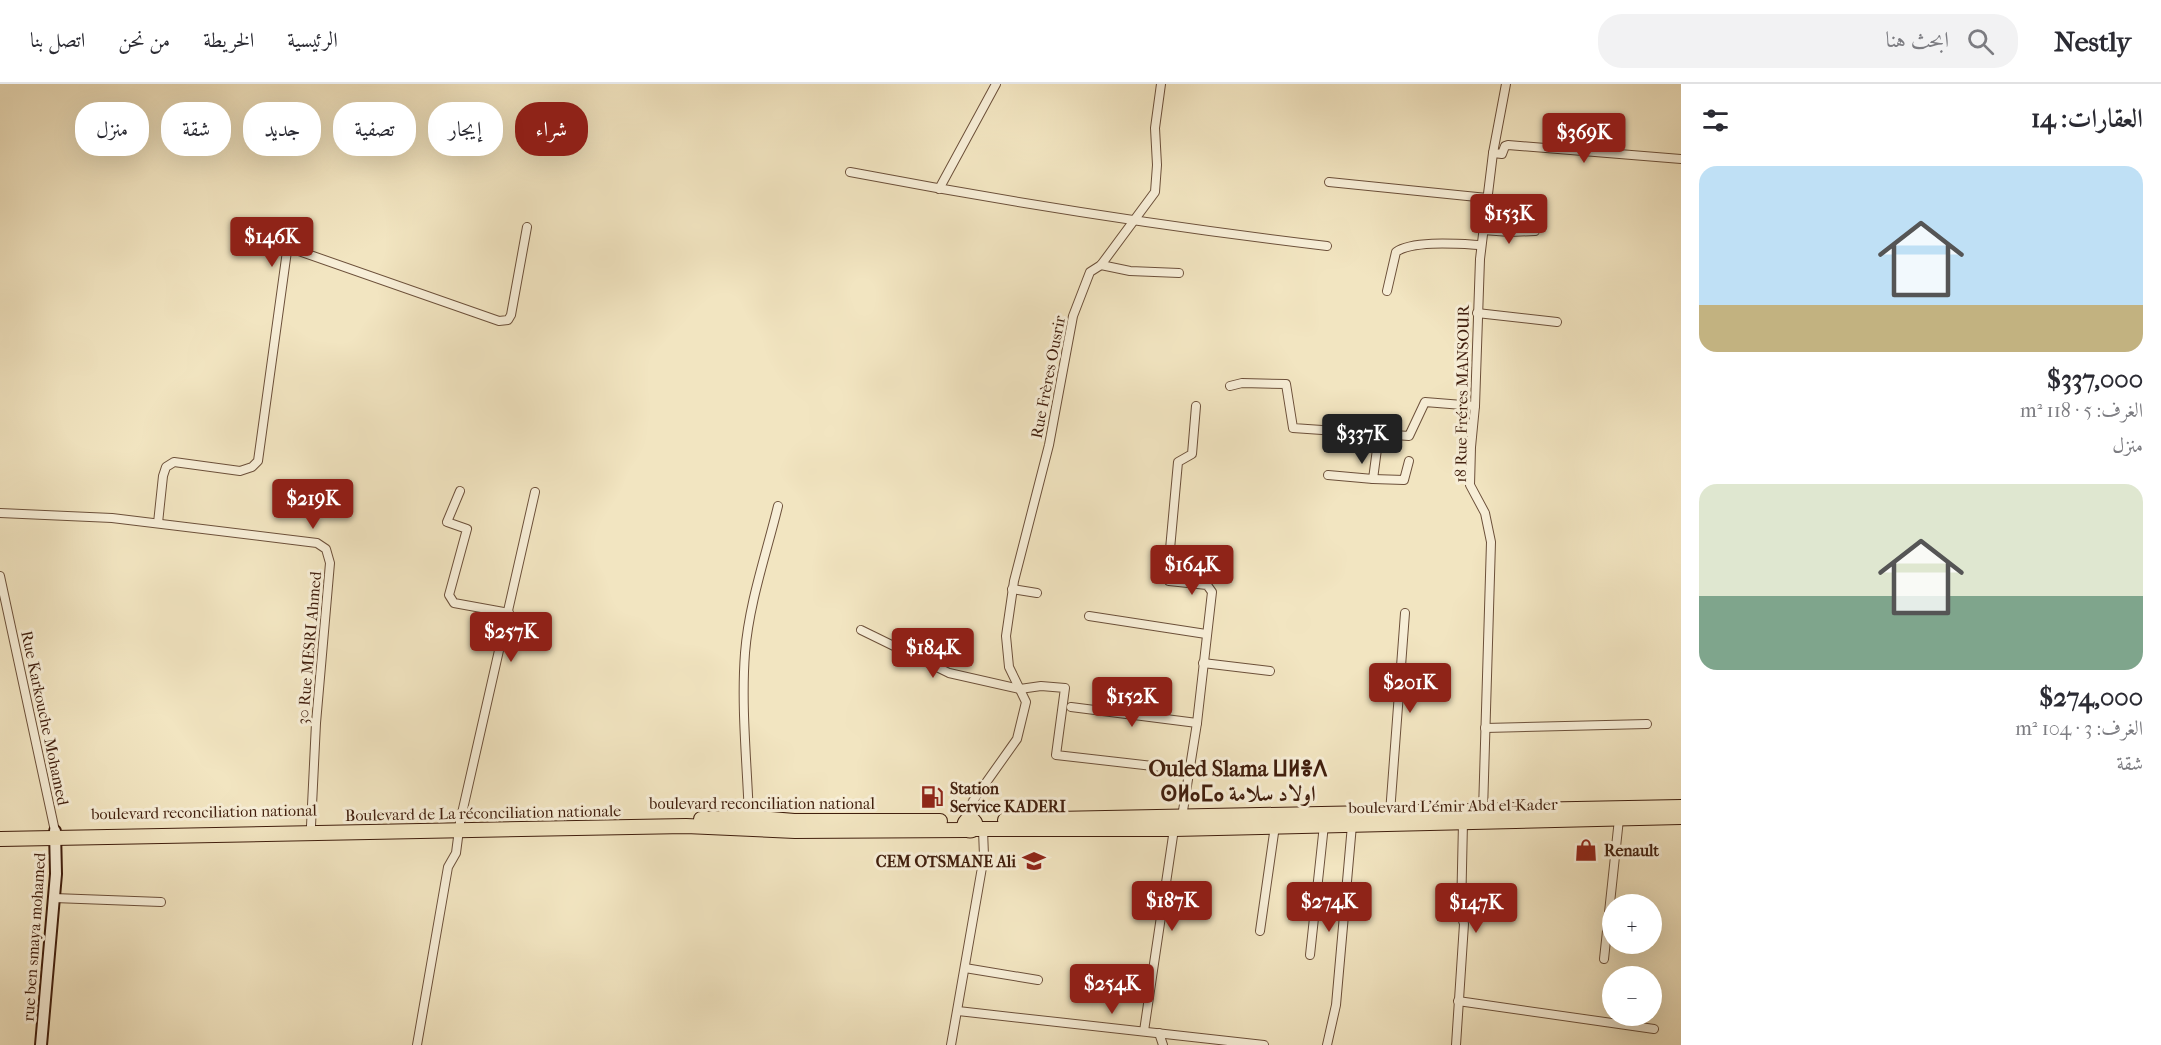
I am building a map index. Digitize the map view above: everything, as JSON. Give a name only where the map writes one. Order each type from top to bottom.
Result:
[{"type":"highway","points":[[972,825],[1178,823],[1390,813],[1681,807]]},
{"type":"highway","name":"boulevard reconciliation national","points":[[56,834],[311,826],[460,826],[750,817],[794,821],[972,825]]},
{"type":"highway","name":"boulevard L'émir Abd el-Kader","points":[[1178,823],[1275,826],[1681,817]]},
{"type":"highway","name":"Boulevard de La réconciliation nationale","points":[[0,839],[56,834],[460,826],[686,826],[795,831],[972,825]]},
{"type":"highway","name":"Boulevard de La réconciliation nationale","points":[[0,831],[56,834]]},
{"type":"street","points":[[939,189],[996,84]]},
{"type":"street","name":"Rue Frères Ousrir","points":[[951,1045],[984,856],[972,825],[971,806],[1017,739],[1026,702],[1010,667],[1005,636],[1012,589],[1048,445],[1073,316],[1090,272],[1101,265],[1136,221],[1155,192],[1157,165],[1155,128],[1161,84]]},
{"type":"street","name":"18 Rue Fréres MANSOUR","points":[[1483,811],[1491,542],[1485,513],[1470,485],[1481,245],[1493,153],[1506,84]]},
{"type":"street","points":[[1493,153],[1502,154],[1505,146],[1508,145],[1681,159]]},
{"type":"street","points":[[850,172],[1136,221],[1326,246]]},
{"type":"street","points":[[1329,182],[1487,198]]},
{"type":"street","points":[[158,523],[163,476],[166,467],[174,462],[240,471],[252,467],[258,461],[287,251],[293,249],[499,321],[508,320],[511,315],[527,227]]},
{"type":"street","points":[[1483,230],[1535,231]]},
{"type":"street","points":[[1387,291],[1396,252],[1401,249],[1433,244],[1481,245]]},
{"type":"street","points":[[1101,265],[1130,271],[1179,273]]},
{"type":"street","points":[[1477,313],[1557,322]]},
{"type":"street","points":[[1230,386],[1242,383],[1286,384],[1293,428],[1409,436],[1425,402],[1474,406]]},
{"type":"street","points":[[1144,1031],[1197,723],[1212,592],[1207,585],[1169,581],[1168,571],[1179,462],[1192,454],[1196,406]]},
{"type":"street","points":[[1373,479],[1379,434]]},
{"type":"street","points":[[1328,475],[1404,480],[1409,461]]},
{"type":"street","points":[[460,491],[447,522],[467,529],[449,595],[454,603],[509,613]]},
{"type":"street","points":[[417,1045],[448,867],[456,853],[460,826],[536,492]]},
{"type":"street","points":[[750,817],[745,653],[752,605],[778,506]]},
{"type":"street","name":"30 Rue MESRI Ahmed","points":[[0,513],[112,518],[158,523],[317,543],[326,549],[330,563],[316,723],[311,826]]},
{"type":"street","name":"Rue Karkouche Mohamed","points":[[0,576],[56,834]]},
{"type":"street","points":[[1012,589],[1037,593]]},
{"type":"street","points":[[1390,813],[1405,613]]},
{"type":"street","points":[[1089,616],[1206,634]]},
{"type":"street","points":[[861,630],[949,672],[1020,689],[1041,686],[1065,688],[1056,755],[1188,770]]},
{"type":"street","points":[[1203,663],[1270,671]]},
{"type":"street","points":[[1071,707],[1197,723]]},
{"type":"street","points":[[1485,728],[1647,724]]},
{"type":"street","points":[[1604,959],[1619,819]]},
{"type":"street","points":[[1456,1045],[1464,924],[1461,914],[1463,822]]},
{"type":"street","points":[[1310,955],[1324,825]]},
{"type":"street","points":[[1328,1045],[1335,1005],[1352,825]]},
{"type":"street","points":[[1260,931],[1275,826]]},
{"type":"street","name":"rue ben smaya mohamed","points":[[41,1045],[54,898],[56,834]]},
{"type":"street","points":[[54,898],[161,902]]},
{"type":"street","points":[[965,968],[1038,980]]},
{"type":"street","points":[[1458,1001],[1654,1029]]},
{"type":"street","points":[[958,1011],[1263,1045]]},
{"type":"street","points":[[1160,1033],[1163,1045]]},
{"type":"place","name":"Station Service KADERI","points":[[932,797]]},
{"type":"place","name":"Renault","points":[[1586,850]]},
{"type":"place","name":"CEM OTSMANE Ali","points":[[1034,861]]},
{"type":"district","name":"Ouled Slama ⵡⵍⴻⴷ ⵙⵍⴰⵎⴰ اولاد سلامة","points":[[1238,782]]}]
